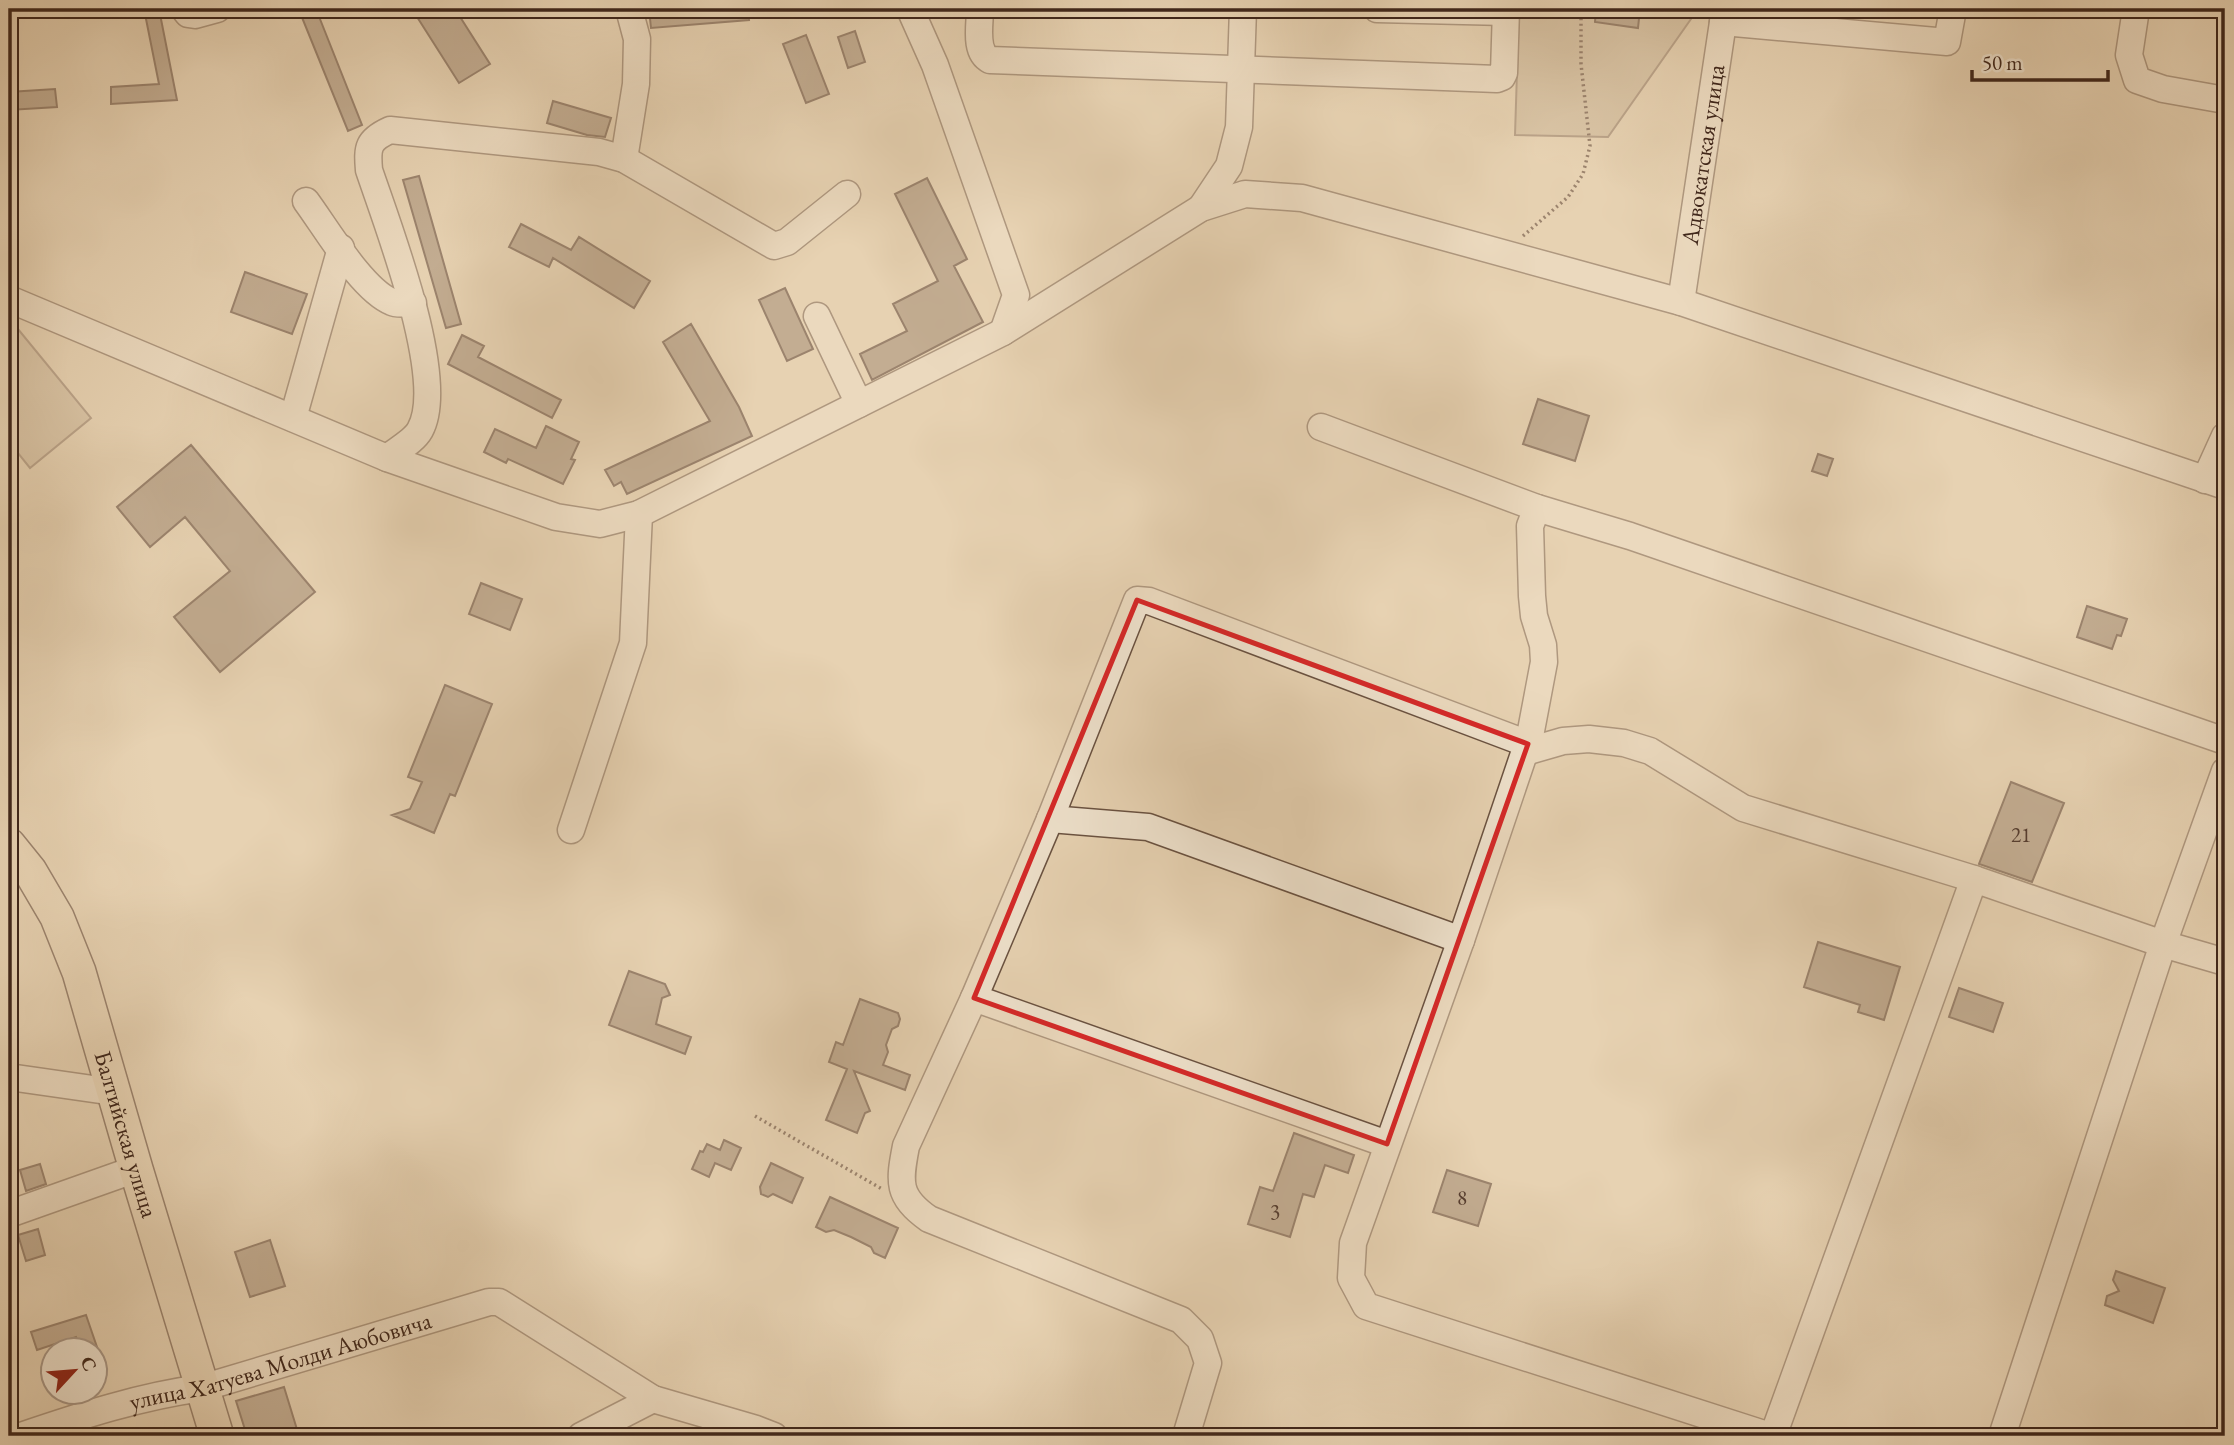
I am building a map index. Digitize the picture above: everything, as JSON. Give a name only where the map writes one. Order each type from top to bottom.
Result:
[{"type":"main road","name":"Балтийская улица","points":[[9,845],[19,869],[57,917],[79,972],[217,1436]]},
{"type":"street","points":[[184,9],[188,14],[195,15],[217,9]]},
{"type":"street","points":[[624,159],[636,84],[637,39],[629,9]]},
{"type":"street","points":[[910,9],[934,65],[1016,295],[1003,332]]},
{"type":"street","points":[[981,9],[980,51],[990,60],[1497,79],[1502,77],[1506,10],[1377,9]]},
{"type":"street","points":[[1201,208],[1229,166],[1239,127],[1243,9]]},
{"type":"street","points":[[1724,15],[1947,42],[1953,9]]},
{"type":"street","points":[[2136,9],[2129,55],[2137,80],[2163,89],[2225,100]]},
{"type":"street","name":"Адвокатская улица","points":[[1681,302],[1724,15]]},
{"type":"street","points":[[387,458],[419,433],[426,416],[425,370],[414,303],[369,170],[367,150],[376,136],[390,130],[599,152],[624,159],[774,246],[787,242],[847,194]]},
{"type":"street","points":[[9,299],[387,458],[556,517],[600,524],[639,514],[1003,332],[1201,208],[1245,194],[1303,198],[1681,302],[2215,483],[2225,436]]},
{"type":"street","points":[[306,201],[367,284],[395,303],[414,303]]},
{"type":"street","points":[[293,418],[341,248]]},
{"type":"street","points":[[817,316],[859,404]]},
{"type":"street","points":[[1321,428],[1537,508],[1630,536],[2225,741]]},
{"type":"street","points":[[1537,508],[1530,526],[1531,596],[1543,645],[1544,662],[1526,748],[1353,1243],[1351,1278],[1366,1306],[1704,1426],[1772,1436],[1974,878]]},
{"type":"street","points":[[571,830],[633,643],[639,514]]},
{"type":"street","points":[[1186,1436],[1208,1363],[1200,1339],[1181,1320],[929,1219],[911,1206],[902,1188],[906,1146],[974,998],[1050,820],[1137,600],[1149,601],[1526,748],[1589,739],[1625,743],[1650,751],[1743,808],[1974,878],[2163,944],[2225,962]]},
{"type":"street","points":[[2002,1436],[2163,944],[2225,771]]},
{"type":"street","points":[[1050,820],[1148,827],[1461,940]]},
{"type":"street","points":[[974,998],[1387,1144]]},
{"type":"street","points":[[9,1077],[114,1092]]},
{"type":"street","points":[[9,1214],[136,1170]]},
{"type":"street","name":"улица Хатуева Молди Аюбовича","points":[[21,1436],[74,1418],[182,1390],[202,1388],[489,1302],[499,1302],[653,1398]]},
{"type":"street","points":[[581,1436],[653,1398],[774,1436]]},
{"type":"path","points":[[1510,255],[1525,234],[1567,197],[1583,174],[1590,146],[1581,64],[1581,9]]},
{"type":"path","points":[[755,1116],[911,1206]]},
{"type":"highlighted area","points":[[1137,600],[1528,744],[1387,1144],[974,998]]},
{"type":"shaded area","points":[[1519,9],[1698,9],[1608,137],[1515,135]]},
{"type":"shaded area","points":[[13,323],[91,418],[30,468],[9,442],[9,327]]},
{"type":"building","points":[[144,9],[159,9],[177,100],[111,104],[111,87],[159,84]]},
{"type":"building","points":[[316,9],[362,125],[348,131],[301,15]]},
{"type":"building","points":[[412,9],[455,9],[490,64],[459,83]]},
{"type":"building","points":[[649,9],[748,9],[749,20],[651,28]]},
{"type":"building","points":[[1596,9],[1640,9],[1638,28],[1595,22]]},
{"type":"building","points":[[855,31],[865,62],[848,68],[838,37]]},
{"type":"building","points":[[806,35],[829,94],[806,103],[783,44]]},
{"type":"building","points":[[55,89],[57,107],[9,110],[9,92]]},
{"type":"building","points":[[553,101],[611,118],[605,137],[587,135],[547,123]]},
{"type":"building","points":[[419,176],[461,324],[446,328],[403,180]]},
{"type":"building","points":[[927,178],[967,259],[954,266],[983,322],[872,380],[860,354],[907,331],[893,304],[938,281],[895,194]]},
{"type":"building","points":[[521,224],[571,250],[579,237],[650,281],[634,308],[553,258],[549,267],[509,247]]},
{"type":"building","points":[[245,272],[307,294],[292,334],[231,312]]},
{"type":"building","points":[[785,288],[813,349],[787,361],[759,300]]},
{"type":"building","points":[[691,324],[739,407],[752,436],[627,494],[621,482],[614,486],[605,470],[710,421],[663,342]]},
{"type":"building","points":[[462,335],[484,346],[478,357],[561,400],[552,418],[448,364]]},
{"type":"building","points":[[1538,399],[1589,416],[1575,461],[1523,444]]},
{"type":"building","points":[[546,426],[579,442],[571,459],[575,460],[563,484],[508,459],[506,463],[484,452],[495,429],[536,448]]},
{"type":"building","points":[[191,445],[315,592],[220,672],[174,617],[230,571],[185,517],[150,547],[117,507]]},
{"type":"building","points":[[1818,454],[1833,459],[1827,476],[1812,471]]},
{"type":"building","points":[[481,583],[522,599],[510,630],[469,614]]},
{"type":"building","points":[[2087,606],[2127,619],[2121,636],[2117,635],[2112,649],[2077,637]]},
{"type":"building","points":[[445,685],[492,704],[455,796],[450,794],[434,833],[392,815],[410,809],[422,782],[408,777]]},
{"type":"building","points":[[2011,782],[2064,803],[2032,882],[1979,864]]},
{"type":"building","points":[[1818,942],[1900,967],[1884,1020],[1858,1012],[1860,1005],[1804,987]]},
{"type":"building","points":[[629,971],[665,984],[670,995],[662,998],[656,1024],[691,1037],[685,1054],[609,1025]]},
{"type":"building","points":[[1959,988],[2003,1003],[1993,1032],[1949,1017]]},
{"type":"building","points":[[860,999],[898,1013],[898,1026],[892,1029],[883,1065],[910,1075],[905,1090],[854,1071],[870,1111],[865,1113],[857,1133],[826,1120],[847,1069],[829,1062],[836,1042],[843,1045]]},
{"type":"building","points":[[1294,1133],[1354,1155],[1348,1173],[1325,1165],[1314,1197],[1303,1194],[1290,1237],[1248,1224],[1260,1187],[1273,1191]]},
{"type":"building","points":[[724,1140],[741,1148],[731,1170],[715,1163],[709,1177],[692,1169],[700,1151],[703,1152],[707,1144],[720,1150]]},
{"type":"building","points":[[771,1163],[803,1178],[792,1203],[773,1194],[768,1197],[761,1194],[760,1187]]},
{"type":"building","points":[[40,1164],[46,1184],[26,1191],[20,1170]]},
{"type":"building","points":[[1447,1170],[1491,1184],[1478,1226],[1433,1212]]},
{"type":"building","points":[[830,1197],[898,1228],[885,1258],[851,1237],[816,1227]]},
{"type":"building","points":[[38,1229],[45,1255],[26,1261],[18,1235]]},
{"type":"building","points":[[270,1240],[285,1286],[250,1297],[235,1252]]},
{"type":"building","points":[[2116,1271],[2165,1288],[2153,1323],[2105,1305],[2107,1296],[2119,1291],[2113,1280]]},
{"type":"building","points":[[86,1315],[93,1336],[38,1336],[37,1350],[31,1332]]},
{"type":"building","points":[[284,1387],[299,1436],[247,1436],[236,1401]]}]
